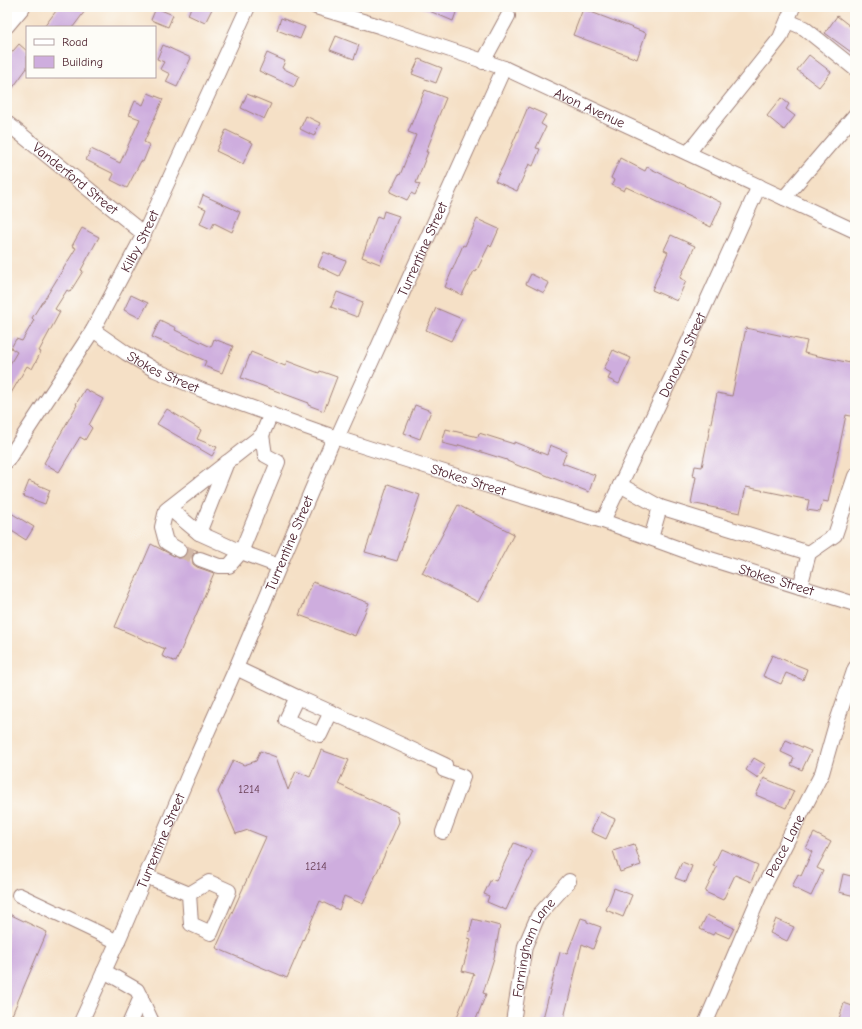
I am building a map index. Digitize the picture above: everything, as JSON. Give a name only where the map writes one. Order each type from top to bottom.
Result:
[{"type":"street","points":[[7,26],[23,7]]},
{"type":"street","name":"Kilby Street","points":[[7,461],[93,330],[144,234],[248,7]]},
{"type":"street","name":"Avon Avenue","points":[[316,7],[379,26],[504,68],[855,231]]},
{"type":"street","points":[[688,153],[780,38],[793,7]]},
{"type":"street","points":[[483,62],[508,16]]},
{"type":"street","points":[[788,21],[804,28],[854,68]]},
{"type":"street","name":"Turrentine Street","points":[[81,1022],[118,942],[333,440],[337,438],[504,68]]},
{"type":"street","points":[[784,198],[855,115]]},
{"type":"street","name":"Vanderford Street","points":[[7,123],[144,234]]},
{"type":"street","name":"Donovan Street","points":[[603,521],[687,345],[759,186]]},
{"type":"street","name":"Stokes Street","points":[[93,330],[126,353],[170,378],[202,390],[337,438],[485,486],[603,521],[691,552],[855,604]]},
{"type":"street","points":[[179,550],[166,542],[162,527],[166,510],[262,435],[271,414]]},
{"type":"street","points":[[200,559],[219,566],[229,566],[241,552],[278,462],[265,455],[262,435]]},
{"type":"street","points":[[199,533],[228,462]]},
{"type":"street","points":[[800,587],[809,553],[835,535],[855,476]]},
{"type":"street","points":[[620,485],[660,507],[809,553]]},
{"type":"street","points":[[651,538],[660,507]]},
{"type":"street","points":[[169,508],[199,533],[241,552],[280,566]]},
{"type":"street","points":[[236,668],[445,766],[444,770],[463,777],[443,832]]},
{"type":"street","name":"Peace Lane","points":[[706,1022],[717,993],[763,888],[822,773],[836,724],[855,668]]},
{"type":"street","points":[[297,697],[286,720],[320,735],[331,712]]},
{"type":"street","points":[[146,876],[189,894]]},
{"type":"street","name":"Farningham Lane","points":[[513,1022],[525,946],[538,916],[569,881]]},
{"type":"street","points":[[19,895],[118,942]]},
{"type":"street","points":[[104,971],[137,990],[152,1022]]},
{"type":"street","points":[[130,1022],[141,997]]},
{"type":"building","points":[[59,7],[79,7],[85,11],[74,26],[45,26]]},
{"type":"building","points":[[191,7],[213,7],[205,23],[188,15]]},
{"type":"building","points":[[420,7],[458,7],[453,21]]},
{"type":"building","points":[[156,8],[173,15],[168,27],[151,20]]},
{"type":"building","points":[[583,9],[646,33],[637,59],[573,35]]},
{"type":"building","points":[[837,16],[855,30],[855,55],[825,33]]},
{"type":"building","points":[[281,18],[305,27],[300,39],[277,30]]},
{"type":"building","points":[[336,36],[359,45],[354,59],[330,50]]},
{"type":"building","points":[[19,44],[26,50],[26,69],[7,96],[7,58]]},
{"type":"building","points":[[163,45],[191,58],[177,87],[166,82],[170,74],[160,69],[164,62],[157,59]]},
{"type":"building","points":[[267,53],[285,61],[282,68],[299,76],[294,87],[259,71]]},
{"type":"building","points":[[809,55],[831,72],[819,87],[797,70]]},
{"type":"building","points":[[419,59],[442,68],[436,83],[412,74]]},
{"type":"building","points":[[425,90],[446,98],[435,125],[436,126],[426,152],[428,152],[416,183],[420,184],[415,195],[411,193],[407,200],[390,192],[399,174],[400,175],[416,135],[408,132]]},
{"type":"building","points":[[148,93],[163,99],[144,142],[150,145],[143,162],[141,161],[127,188],[111,180],[114,174],[86,160],[91,149],[120,163],[140,119],[129,115],[135,101],[143,105]]},
{"type":"building","points":[[247,94],[271,104],[264,119],[241,108]]},
{"type":"building","points":[[781,98],[789,104],[786,109],[795,116],[784,130],[767,116]]},
{"type":"building","points":[[528,107],[546,115],[541,124],[546,127],[536,148],[540,149],[533,166],[529,164],[517,191],[495,181]]},
{"type":"building","points":[[306,116],[320,123],[314,136],[300,129]]},
{"type":"building","points":[[226,130],[253,143],[243,164],[216,151]]},
{"type":"building","points":[[620,158],[645,171],[647,167],[722,203],[711,227],[626,187],[624,191],[612,185],[614,180],[611,178]]},
{"type":"building","points":[[203,195],[240,212],[232,232],[214,223],[211,229],[200,224],[206,209],[199,206]]},
{"type":"building","points":[[384,211],[399,216],[380,264],[362,257],[377,216],[382,218]]},
{"type":"building","points":[[477,219],[499,229],[491,247],[489,245],[476,272],[474,271],[462,295],[445,287],[463,245],[465,246]]},
{"type":"building","points":[[82,228],[99,237],[81,270],[83,271],[70,292],[67,290],[55,309],[60,312],[39,351],[41,352],[32,369],[27,366],[7,400],[7,369],[17,352],[11,348],[16,339],[22,341],[34,320],[32,318],[76,248],[72,246]]},
{"type":"building","points":[[671,235],[695,246],[680,278],[686,281],[677,301],[652,290],[668,252],[664,250]]},
{"type":"building","points":[[324,252],[346,261],[339,276],[318,266]]},
{"type":"building","points":[[531,274],[549,283],[544,293],[526,284]]},
{"type":"building","points":[[337,292],[363,302],[357,317],[331,307]]},
{"type":"building","points":[[131,295],[148,303],[140,318],[124,310]]},
{"type":"building","points":[[436,308],[462,319],[451,341],[426,330]]},
{"type":"building","points":[[160,320],[176,328],[175,330],[211,347],[214,339],[233,346],[222,373],[204,366],[206,361],[152,337]]},
{"type":"building","points":[[746,328],[807,341],[804,353],[855,364],[855,417],[846,415],[828,502],[823,501],[820,512],[807,510],[809,500],[746,487],[740,513],[691,503],[696,477],[693,476],[695,466],[702,467],[717,393],[732,396]]},
{"type":"building","points":[[613,350],[631,358],[619,384],[608,379],[611,373],[604,369]]},
{"type":"building","points":[[251,352],[285,366],[287,361],[319,373],[320,371],[337,377],[324,411],[308,405],[309,403],[241,378]]},
{"type":"building","points":[[85,389],[103,399],[89,425],[92,428],[85,440],[80,437],[59,472],[44,463]]},
{"type":"building","points":[[415,405],[431,411],[420,439],[404,433]]},
{"type":"building","points":[[167,409],[201,430],[197,439],[217,447],[212,456],[157,424]]},
{"type":"building","points":[[446,429],[478,437],[479,433],[514,444],[514,442],[547,455],[550,445],[567,452],[562,463],[595,475],[589,492],[525,467],[524,468],[507,460],[459,445],[458,447],[442,443]]},
{"type":"building","points":[[29,481],[50,490],[45,504],[23,496]]},
{"type":"building","points":[[388,484],[420,495],[397,561],[365,552]]},
{"type":"building","points":[[458,505],[514,534],[478,602],[422,573]]},
{"type":"building","points":[[11,513],[34,527],[26,540],[7,528],[7,520]]},
{"type":"building","points":[[151,544],[178,558],[183,558],[186,554],[186,546],[198,551],[192,556],[193,564],[214,573],[176,662],[162,656],[165,649],[115,627]]},
{"type":"building","points":[[313,582],[369,603],[355,636],[299,615]]},
{"type":"building","points":[[772,655],[807,669],[803,680],[786,673],[781,684],[763,676]]},
{"type":"building","points":[[786,740],[811,751],[802,770],[791,765],[794,758],[781,752]]},
{"type":"building","points":[[321,750],[349,760],[338,784],[397,812],[399,822],[363,904],[344,896],[339,910],[320,901],[287,978],[216,948],[266,837],[248,830],[236,834],[218,792],[233,760],[244,765],[256,761],[260,751],[276,757],[288,790],[296,771],[310,777]]},
{"type":"building","points":[[754,758],[766,765],[758,778],[746,770]]},
{"type":"building","points":[[764,778],[794,791],[786,808],[756,795]]},
{"type":"building","points":[[600,812],[615,819],[606,839],[591,832]]},
{"type":"building","points":[[814,833],[831,842],[817,868],[823,871],[811,896],[792,887],[798,874],[801,876],[812,852],[806,848]]},
{"type":"building","points":[[514,843],[533,851],[506,910],[487,902],[489,896],[484,894],[491,879],[496,881]]},
{"type":"building","points":[[634,844],[641,865],[620,872],[613,851]]},
{"type":"building","points":[[721,849],[758,865],[751,882],[735,875],[723,900],[705,892],[717,867],[713,866]]},
{"type":"building","points":[[682,862],[692,866],[686,882],[675,878]]},
{"type":"building","points":[[843,874],[855,877],[855,896],[839,892]]},
{"type":"building","points":[[614,888],[632,895],[623,917],[606,910]]},
{"type":"building","points":[[7,913],[47,932],[12,1015],[7,1014]]},
{"type":"building","points":[[707,915],[734,928],[729,938],[715,932],[713,935],[700,929]]},
{"type":"building","points":[[581,918],[601,927],[593,949],[582,944],[563,1022],[542,1022],[560,952],[567,954]]},
{"type":"building","points":[[473,919],[500,926],[494,958],[483,993],[486,994],[475,1022],[455,1022],[474,974],[462,971],[471,939],[468,938]]},
{"type":"building","points":[[776,919],[794,927],[787,941],[770,933]]},
{"type":"building","points":[[844,1003],[855,1007],[855,1020],[852,1018],[851,1022],[838,1022]]},
{"type":"tunnel","points":[[179,550],[200,559]]}]
